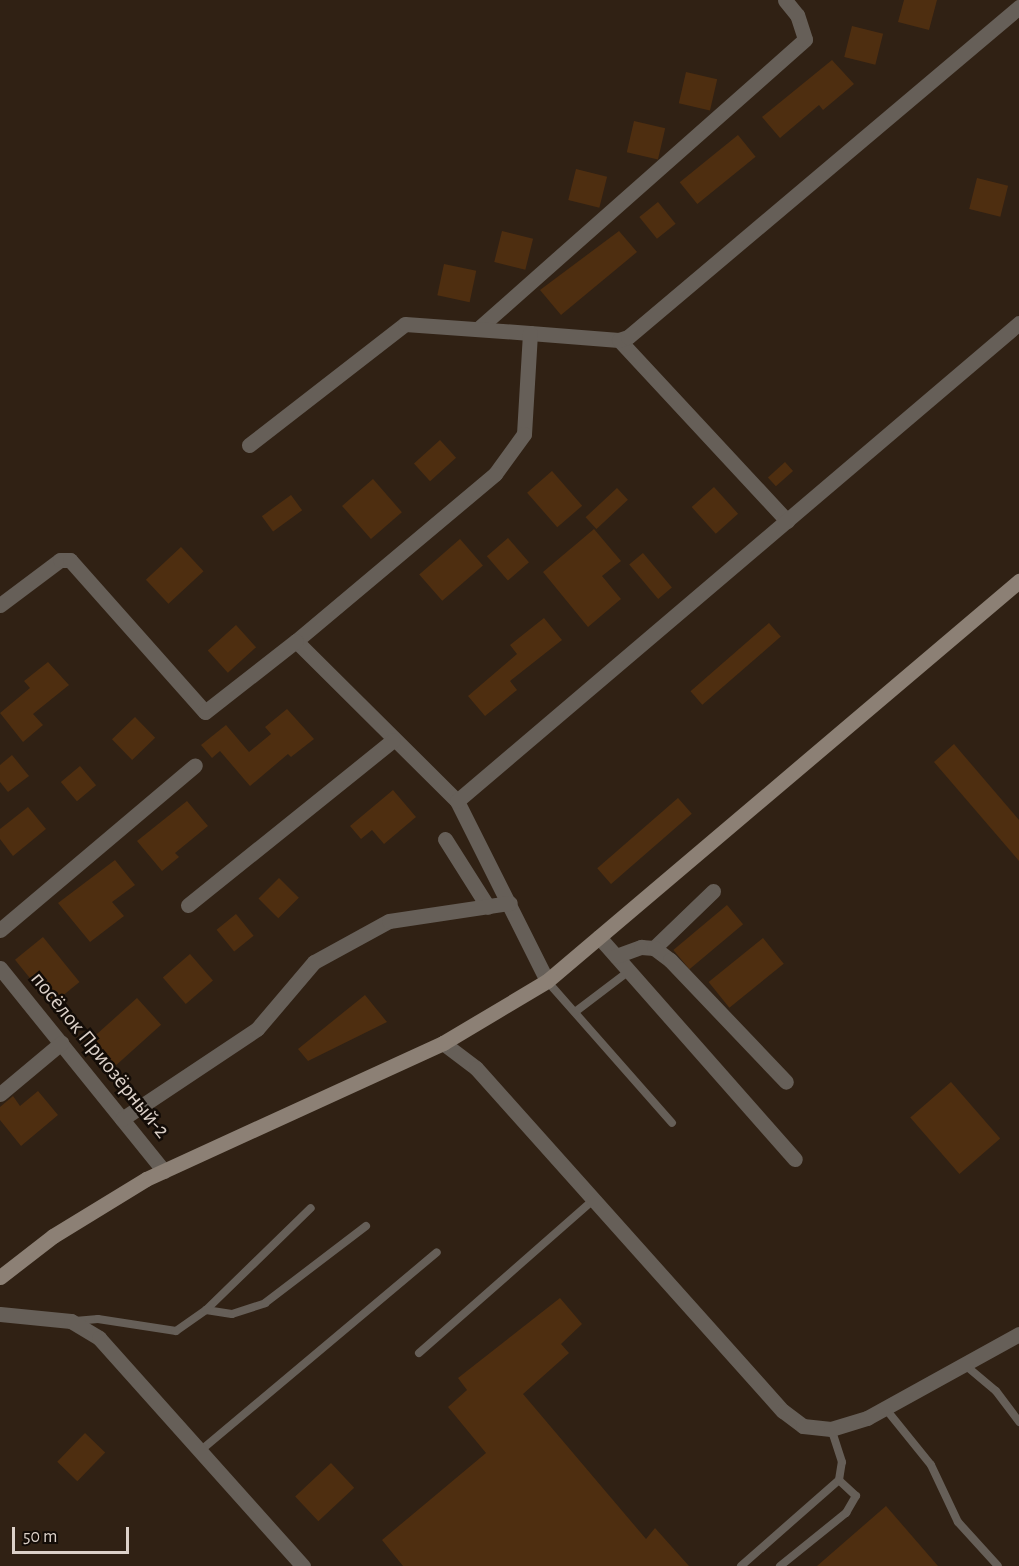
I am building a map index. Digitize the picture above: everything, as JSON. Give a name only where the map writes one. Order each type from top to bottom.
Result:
[{"type":"street","points":[[480,327],[805,39],[797,15],[785,0]]},
{"type":"street","points":[[249,445],[405,324],[480,327],[619,340],[628,338],[1019,7]]},
{"type":"street","points":[[458,801],[1019,323]]},
{"type":"street","points":[[0,605],[60,560],[70,560],[205,712],[296,641],[495,474],[524,434],[530,333]]},
{"type":"street","points":[[619,340],[787,521]]},
{"type":"street","points":[[0,1276],[53,1236],[164,1171],[443,1043],[547,981],[1019,582]]},
{"type":"street","points":[[296,641],[393,740],[458,801],[547,981]]},
{"type":"street","points":[[188,905],[393,740]]},
{"type":"street","points":[[0,930],[195,765]]},
{"type":"street","points":[[445,839],[488,906]]},
{"type":"street","points":[[654,948],[713,891]]},
{"type":"street","points":[[122,1119],[257,1029],[314,962],[389,921],[510,903]]},
{"type":"street","points":[[599,937],[795,1159]]},
{"type":"street","points":[[616,956],[641,947],[654,948],[670,960],[786,1082]]},
{"type":"street","name":"посёлок Приозёрный-2","points":[[0,968],[164,1171]]},
{"type":"street","points":[[0,1094],[61,1043]]},
{"type":"street","points":[[443,1043],[476,1068],[783,1411],[803,1426],[831,1429],[885,1408],[1019,1334]]},
{"type":"street","points":[[0,1314],[71,1321],[99,1338],[303,1566]]},
{"type":"lane","points":[[575,1012],[629,971]]},
{"type":"lane","points":[[547,981],[672,1123]]},
{"type":"lane","points":[[419,1353],[594,1200]]},
{"type":"lane","points":[[71,1321],[98,1319],[176,1331],[206,1310],[311,1208]]},
{"type":"lane","points":[[206,1310],[232,1314],[265,1303],[366,1226]]},
{"type":"lane","points":[[200,1451],[437,1252]]},
{"type":"lane","points":[[965,1365],[996,1391],[1019,1422]]},
{"type":"lane","points":[[885,1408],[931,1465],[958,1522],[998,1566]]},
{"type":"lane","points":[[741,1566],[839,1480],[842,1462],[831,1429]]},
{"type":"lane","points":[[780,1566],[846,1513],[856,1496],[839,1480]]},
{"type":"building","points":[[904,0],[937,0],[929,30],[898,22]]},
{"type":"building","points":[[852,26],[883,34],[875,65],[844,57]]},
{"type":"building","points":[[832,60],[854,84],[823,110],[819,105],[780,138],[762,117]]},
{"type":"building","points":[[686,72],[717,79],[710,110],[679,103]]},
{"type":"building","points":[[634,121],[665,128],[658,159],[627,152]]},
{"type":"building","points":[[738,135],[756,157],[697,204],[680,182]]},
{"type":"building","points":[[576,169],[607,177],[599,208],[568,200]]},
{"type":"building","points":[[977,178],[1008,186],[1000,217],[969,209]]},
{"type":"building","points":[[658,202],[676,224],[657,239],[639,217]]},
{"type":"building","points":[[502,231],[533,239],[525,270],[494,262]]},
{"type":"building","points":[[619,231],[637,252],[561,315],[540,290]]},
{"type":"building","points":[[444,264],[476,271],[470,302],[437,295]]},
{"type":"building","points":[[440,440],[456,458],[430,481],[414,463]]},
{"type":"building","points":[[785,462],[793,471],[776,486],[768,477]]},
{"type":"building","points":[[552,471],[582,506],[557,527],[527,493]]},
{"type":"building","points":[[373,479],[402,512],[371,539],[342,506]]},
{"type":"building","points":[[714,487],[738,514],[716,534],[692,507]]},
{"type":"building","points":[[617,488],[628,500],[596,529],[586,517]]},
{"type":"building","points":[[291,495],[302,510],[273,532],[262,516]]},
{"type":"building","points":[[594,529],[621,561],[602,576],[621,599],[588,627],[543,572]]},
{"type":"building","points":[[508,538],[529,562],[508,581],[487,556]]},
{"type":"building","points":[[460,539],[483,565],[442,601],[419,574]]},
{"type":"building","points":[[181,547],[204,571],[168,604],[146,580]]},
{"type":"building","points":[[643,553],[672,587],[658,599],[629,565]]},
{"type":"building","points":[[544,618],[562,640],[510,681],[517,690],[485,716],[468,696],[517,654],[510,645]]},
{"type":"building","points":[[769,623],[781,637],[702,705],[691,691]]},
{"type":"building","points":[[236,625],[256,647],[228,673],[208,650]]},
{"type":"building","points":[[48,662],[69,685],[33,714],[43,725],[23,742],[0,713],[30,688],[24,681]]},
{"type":"building","points":[[287,709],[314,739],[291,757],[288,754],[250,786],[220,751],[212,758],[201,745],[226,725],[249,752],[271,734],[265,727]]},
{"type":"building","points":[[135,717],[155,738],[132,760],[112,739]]},
{"type":"building","points":[[954,744],[1019,820],[1019,861],[934,762]]},
{"type":"building","points":[[12,755],[29,776],[8,792],[0,782],[0,765]]},
{"type":"building","points":[[80,766],[96,785],[77,801],[61,782]]},
{"type":"building","points":[[393,790],[416,817],[384,844],[372,830],[361,839],[350,826]]},
{"type":"building","points":[[678,798],[692,814],[611,884],[597,868]]},
{"type":"building","points":[[187,801],[208,826],[175,853],[179,857],[162,871],[137,841]]},
{"type":"building","points":[[28,807],[46,829],[13,856],[0,839],[0,829]]},
{"type":"building","points":[[115,860],[135,885],[112,902],[124,916],[90,942],[58,903]]},
{"type":"building","points":[[279,878],[299,898],[278,918],[258,899]]},
{"type":"building","points":[[727,905],[743,924],[689,969],[673,950]]},
{"type":"building","points":[[236,914],[254,936],[234,951],[217,930]]},
{"type":"building","points":[[43,937],[80,982],[52,1005],[15,960]]},
{"type":"building","points":[[763,938],[784,964],[729,1008],[709,982]]},
{"type":"building","points":[[190,954],[213,980],[186,1004],[163,978]]},
{"type":"building","points":[[365,995],[387,1022],[308,1061],[298,1049]]},
{"type":"building","points":[[137,998],[161,1025],[111,1070],[87,1043]]},
{"type":"building","points":[[951,1082],[1000,1139],[959,1174],[910,1117]]},
{"type":"building","points":[[38,1091],[58,1115],[21,1146],[0,1120],[0,1107],[13,1096],[20,1106]]},
{"type":"building","points":[[560,1298],[582,1324],[561,1344],[569,1353],[523,1394],[646,1539],[655,1528],[689,1566],[403,1566],[382,1540],[486,1453],[448,1407],[467,1390],[458,1378]]},
{"type":"building","points":[[85,1433],[105,1452],[77,1481],[57,1462]]},
{"type":"building","points":[[331,1463],[354,1488],[318,1521],[295,1496]]},
{"type":"building","points":[[886,1506],[938,1566],[817,1566]]}]
